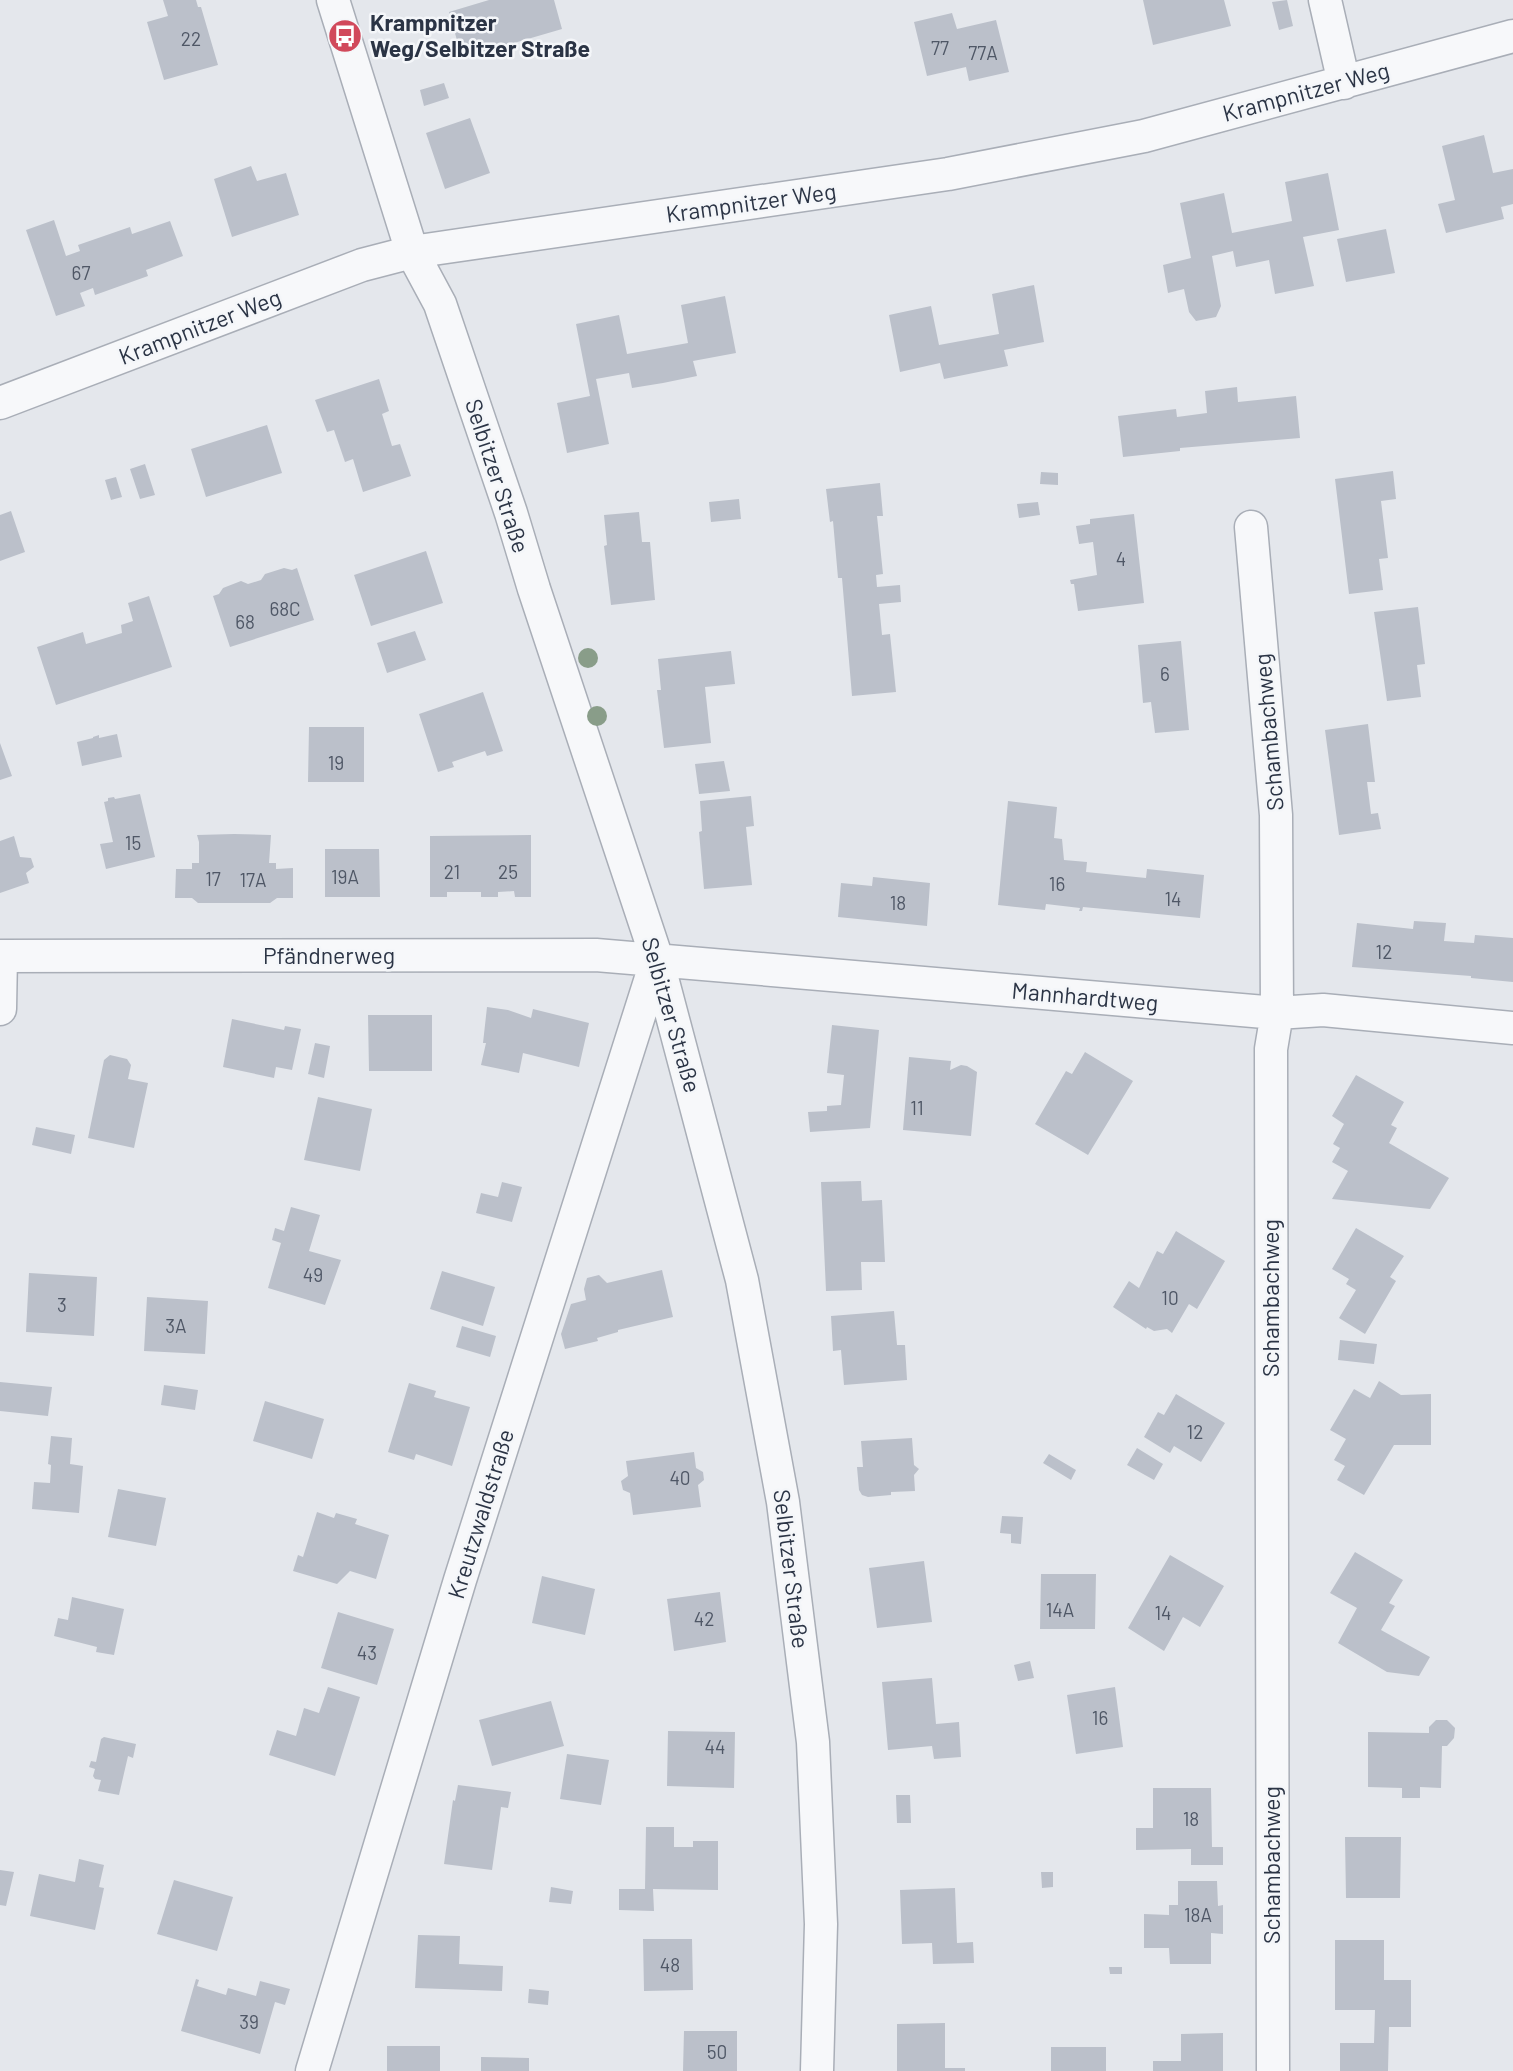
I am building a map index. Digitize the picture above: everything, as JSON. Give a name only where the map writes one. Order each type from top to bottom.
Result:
[{"type":"street","name":"Selbitzer Straße","points":[[333,0],[412,252],[444,316],[657,959],[743,1280],[783,1502],[813,1742],[821,1924],[817,2071]]},
{"type":"street","points":[[1325,0],[1344,83]]},
{"type":"street","name":"Krampnitzer Weg","points":[[0,403],[362,265],[412,252],[948,174],[1144,136],[1513,36]]},
{"type":"street","name":"Schambachweg","points":[[1251,527],[1276,815],[1276,1013],[1270,1049],[1273,2071]]},
{"type":"street","name":"Pfändnerweg","points":[[1,956],[596,955],[657,959]]},
{"type":"street","points":[[0,1009],[1,956]]},
{"type":"street","name":"Mannhardtweg","points":[[657,959],[1276,1013],[1323,1010],[1513,1028]]},
{"type":"street","name":"Kreutzwaldstraße","points":[[312,2071],[460,1580],[657,959]]},
{"type":"building","points":[[163,0],[196,0],[198,7],[201,7],[218,65],[164,80],[147,22],[168,16]]},
{"type":"building","points":[[489,0],[554,0],[562,29],[462,58],[449,12]]},
{"type":"building","points":[[1143,0],[1224,0],[1231,26],[1153,45]]},
{"type":"building","points":[[1287,0],[1293,26],[1279,30],[1272,2]]},
{"type":"building","points":[[952,13],[957,29],[996,20],[1009,72],[969,81],[966,67],[927,76],[914,22]]},
{"type":"building","points":[[444,83],[449,98],[424,106],[420,90]]},
{"type":"building","points":[[470,118],[490,173],[445,189],[426,133]]},
{"type":"building","points":[[1484,135],[1493,173],[1513,169],[1513,204],[1501,207],[1504,219],[1446,233],[1438,204],[1455,200],[1442,146]]},
{"type":"building","points":[[251,166],[257,181],[286,173],[299,215],[232,237],[214,179]]},
{"type":"building","points":[[1328,173],[1339,230],[1303,237],[1314,286],[1275,294],[1269,260],[1236,267],[1233,251],[1212,256],[1221,306],[1216,317],[1196,321],[1189,312],[1184,289],[1168,293],[1163,265],[1191,258],[1180,203],[1224,193],[1232,233],[1292,221],[1285,182]]},
{"type":"building","points":[[54,220],[66,256],[80,251],[78,245],[130,227],[132,234],[170,221],[183,256],[146,270],[148,276],[95,295],[93,288],[80,293],[85,306],[56,316],[26,230]]},
{"type":"building","points":[[1386,229],[1395,273],[1346,282],[1337,239]]},
{"type":"building","points":[[1034,285],[1044,342],[1004,350],[1008,366],[944,379],[940,363],[900,372],[889,315],[931,306],[939,345],[999,334],[992,294]]},
{"type":"building","points":[[725,296],[736,353],[693,361],[697,376],[663,383],[632,388],[629,373],[596,379],[609,444],[567,453],[557,403],[590,396],[576,324],[619,315],[627,354],[688,343],[681,305]]},
{"type":"building","points":[[379,379],[389,411],[382,414],[392,446],[400,444],[411,476],[363,492],[353,459],[345,462],[334,430],[327,432],[315,400]]},
{"type":"building","points":[[1237,387],[1238,402],[1296,396],[1300,438],[1180,448],[1180,451],[1123,457],[1118,416],[1176,409],[1177,417],[1207,413],[1205,391]]},
{"type":"building","points":[[267,425],[282,473],[206,497],[191,449]]},
{"type":"building","points":[[145,464],[155,495],[140,499],[130,469]]},
{"type":"building","points":[[1393,471],[1396,499],[1381,501],[1388,558],[1379,559],[1383,590],[1349,594],[1335,479]]},
{"type":"building","points":[[1041,472],[1058,473],[1058,485],[1040,484]]},
{"type":"building","points":[[116,477],[122,497],[111,500],[105,480]]},
{"type":"building","points":[[880,483],[883,516],[877,516],[883,574],[876,575],[877,587],[900,585],[901,602],[879,604],[882,635],[890,634],[896,692],[852,696],[842,578],[838,578],[833,521],[830,522],[826,489]]},
{"type":"building","points":[[739,499],[741,519],[711,522],[709,502]]},
{"type":"building","points":[[1038,502],[1040,515],[1019,518],[1017,504]]},
{"type":"building","points":[[11,511],[25,552],[0,561],[0,515]]},
{"type":"building","points":[[639,512],[642,542],[650,542],[655,600],[611,605],[604,546],[607,545],[604,515]]},
{"type":"building","points":[[1134,514],[1144,603],[1078,611],[1074,584],[1071,584],[1070,580],[1097,575],[1093,542],[1079,544],[1076,526],[1090,524],[1090,519]]},
{"type":"building","points":[[426,551],[443,603],[371,626],[354,575]]},
{"type":"building","points":[[284,568],[297,568],[314,620],[230,647],[213,596],[219,594],[223,588],[241,581],[248,584],[261,580],[265,574]]},
{"type":"building","points":[[149,596],[172,667],[56,705],[37,647],[83,632],[86,644],[122,633],[121,625],[133,621],[128,603]]},
{"type":"building","points":[[1418,607],[1425,664],[1417,665],[1421,697],[1387,701],[1374,612]]},
{"type":"building","points":[[415,631],[426,660],[387,673],[377,643]]},
{"type":"building","points":[[1181,641],[1189,730],[1155,733],[1151,702],[1143,703],[1138,645]]},
{"type":"building","points":[[731,651],[735,684],[705,687],[711,743],[664,748],[657,690],[661,690],[658,659]]},
{"type":"building","points":[[483,692],[503,751],[487,756],[485,751],[452,762],[454,767],[438,772],[419,714]]},
{"type":"building","points":[[1368,724],[1375,782],[1367,782],[1371,814],[1378,813],[1381,829],[1339,835],[1325,730]]},
{"type":"building","points":[[309,727],[364,727],[364,782],[308,782]]},
{"type":"building","points":[[117,734],[122,757],[82,766],[77,742],[99,735],[99,738]]},
{"type":"building","points":[[0,743],[12,776],[0,780]]},
{"type":"building","points":[[724,761],[730,791],[699,794],[695,764]]},
{"type":"building","points":[[140,794],[155,857],[106,869],[100,844],[113,842],[104,802],[108,801],[108,798]]},
{"type":"building","points":[[751,796],[754,826],[746,827],[752,885],[704,889],[699,832],[702,831],[700,801]]},
{"type":"building","points":[[1008,801],[1057,807],[1054,838],[1062,839],[1064,860],[1087,862],[1086,872],[1146,878],[1147,869],[1204,875],[1200,918],[1083,907],[1082,911],[1079,911],[1080,908],[1046,904],[1045,910],[998,905]]},
{"type":"building","points":[[197,835],[271,835],[269,863],[276,863],[276,869],[293,868],[293,898],[277,898],[270,903],[198,903],[192,898],[175,898],[176,869],[192,869],[192,863],[199,863]]},
{"type":"building","points":[[531,835],[531,897],[515,897],[514,891],[498,892],[498,897],[481,897],[481,892],[447,892],[447,897],[430,897],[430,836]]},
{"type":"building","points":[[14,836],[20,857],[31,858],[34,867],[26,873],[29,883],[0,893],[0,841]]},
{"type":"building","points":[[325,849],[379,849],[380,897],[325,897]]},
{"type":"building","points":[[873,877],[930,883],[927,926],[838,917],[841,883],[872,886]]},
{"type":"building","points":[[1414,921],[1446,923],[1444,941],[1474,943],[1475,935],[1513,938],[1513,982],[1352,967],[1357,923],[1413,929]]},
{"type":"building","points":[[487,1007],[508,1010],[531,1018],[533,1009],[589,1023],[579,1067],[523,1053],[519,1073],[481,1065],[486,1043],[483,1043]]},
{"type":"building","points":[[368,1015],[432,1015],[432,1071],[369,1071]]},
{"type":"building","points":[[232,1019],[284,1030],[285,1026],[301,1029],[292,1070],[276,1067],[274,1078],[223,1067]]},
{"type":"building","points":[[832,1025],[879,1030],[870,1128],[810,1132],[808,1112],[827,1111],[827,1106],[841,1105],[844,1075],[827,1073]]},
{"type":"building","points":[[315,1043],[330,1046],[324,1078],[308,1074]]},
{"type":"building","points":[[1085,1052],[1133,1081],[1088,1155],[1035,1124],[1066,1071],[1072,1074]]},
{"type":"building","points":[[110,1055],[127,1059],[131,1065],[128,1079],[148,1083],[134,1148],[88,1138],[104,1060]]},
{"type":"building","points":[[909,1057],[951,1061],[950,1070],[961,1065],[977,1072],[971,1136],[903,1130]]},
{"type":"building","points":[[1356,1075],[1404,1102],[1391,1125],[1397,1128],[1389,1143],[1449,1178],[1430,1209],[1332,1199],[1348,1171],[1332,1162],[1340,1148],[1333,1144],[1344,1124],[1332,1116]]},
{"type":"building","points":[[318,1097],[372,1109],[360,1171],[304,1160]]},
{"type":"building","points":[[36,1127],[75,1135],[71,1154],[32,1145]]},
{"type":"building","points":[[861,1181],[862,1201],[882,1200],[885,1262],[861,1262],[862,1290],[826,1291],[821,1182]]},
{"type":"building","points":[[502,1182],[522,1187],[512,1222],[476,1213],[481,1193],[498,1197]]},
{"type":"building","points":[[291,1207],[320,1215],[309,1251],[341,1260],[325,1305],[268,1288],[281,1243],[272,1240],[275,1228],[284,1231]]},
{"type":"building","points":[[1356,1228],[1404,1256],[1390,1277],[1396,1281],[1365,1334],[1339,1318],[1356,1290],[1346,1284],[1349,1279],[1332,1269]]},
{"type":"building","points":[[1176,1231],[1225,1261],[1197,1309],[1189,1304],[1172,1333],[1167,1329],[1146,1329],[1113,1307],[1129,1281],[1139,1288],[1157,1251],[1163,1254]]},
{"type":"building","points":[[662,1270],[673,1317],[618,1330],[597,1338],[598,1341],[565,1349],[561,1334],[571,1304],[586,1300],[584,1289],[587,1278],[599,1275],[607,1283]]},
{"type":"building","points":[[442,1271],[495,1287],[483,1326],[430,1309]]},
{"type":"building","points":[[29,1273],[97,1277],[94,1336],[26,1332]]},
{"type":"building","points":[[147,1297],[208,1301],[205,1354],[144,1351]]},
{"type":"building","points":[[894,1311],[897,1345],[905,1345],[907,1380],[844,1385],[841,1350],[833,1351],[831,1316]]},
{"type":"building","points":[[462,1326],[496,1336],[490,1357],[456,1347]]},
{"type":"building","points":[[1340,1340],[1377,1344],[1374,1364],[1338,1360]]},
{"type":"building","points":[[1379,1381],[1401,1395],[1431,1394],[1431,1445],[1394,1445],[1364,1495],[1337,1480],[1345,1466],[1334,1460],[1346,1439],[1330,1430],[1354,1389],[1370,1398]]},
{"type":"building","points":[[0,1382],[52,1387],[48,1416],[0,1411]]},
{"type":"building","points":[[409,1383],[436,1391],[434,1397],[470,1407],[452,1466],[416,1454],[414,1460],[388,1452]]},
{"type":"building","points":[[164,1385],[198,1390],[195,1410],[161,1405]]},
{"type":"building","points":[[1176,1394],[1225,1423],[1201,1462],[1174,1446],[1170,1453],[1144,1437],[1158,1412],[1164,1415]]},
{"type":"building","points":[[265,1401],[324,1419],[312,1459],[253,1441]]},
{"type":"building","points":[[51,1436],[72,1438],[70,1464],[83,1466],[79,1513],[32,1509],[34,1482],[50,1483],[51,1465],[48,1464]]},
{"type":"building","points":[[912,1438],[914,1465],[919,1469],[914,1475],[915,1491],[868,1497],[862,1495],[857,1467],[863,1467],[861,1441]]},
{"type":"building","points":[[1137,1448],[1163,1464],[1154,1480],[1127,1465]]},
{"type":"building","points":[[694,1452],[696,1468],[703,1472],[704,1480],[698,1485],[701,1507],[633,1515],[630,1493],[623,1490],[621,1481],[628,1476],[626,1461]]},
{"type":"building","points":[[1049,1454],[1076,1470],[1071,1480],[1043,1463]]},
{"type":"building","points":[[118,1489],[166,1498],[156,1546],[108,1537]]},
{"type":"building","points":[[317,1512],[334,1518],[336,1513],[357,1519],[355,1524],[389,1535],[376,1579],[350,1571],[337,1584],[293,1571],[298,1555],[303,1557]]},
{"type":"building","points":[[1002,1516],[1023,1517],[1021,1544],[1011,1543],[1011,1534],[1000,1533]]},
{"type":"building","points":[[1355,1552],[1403,1580],[1389,1603],[1395,1606],[1381,1630],[1430,1657],[1419,1676],[1387,1672],[1338,1643],[1357,1608],[1330,1593]]},
{"type":"building","points":[[1170,1555],[1224,1586],[1200,1627],[1183,1617],[1164,1651],[1128,1628]]},
{"type":"building","points":[[924,1561],[932,1622],[877,1628],[869,1568]]},
{"type":"building","points":[[1041,1574],[1096,1574],[1095,1629],[1040,1629]]},
{"type":"building","points":[[542,1576],[595,1589],[585,1635],[532,1623]]},
{"type":"building","points":[[720,1592],[726,1642],[674,1651],[667,1599]]},
{"type":"building","points":[[72,1597],[124,1609],[114,1655],[96,1652],[97,1647],[54,1636],[58,1618],[68,1620]]},
{"type":"building","points":[[338,1612],[394,1629],[377,1685],[321,1668]]},
{"type":"building","points":[[1030,1661],[1034,1678],[1018,1681],[1014,1665]]},
{"type":"building","points":[[932,1678],[936,1724],[959,1722],[961,1757],[934,1759],[932,1746],[888,1750],[882,1682]]},
{"type":"building","points":[[328,1687],[360,1697],[335,1776],[269,1755],[277,1730],[296,1736],[304,1708],[319,1713]]},
{"type":"building","points":[[1115,1687],[1123,1747],[1076,1754],[1067,1695]]},
{"type":"building","points":[[551,1701],[564,1746],[492,1766],[479,1720]]},
{"type":"building","points":[[1436,1720],[1447,1720],[1455,1728],[1454,1738],[1447,1746],[1442,1746],[1441,1788],[1420,1787],[1420,1798],[1402,1798],[1402,1788],[1368,1787],[1368,1732],[1429,1733],[1429,1727]]},
{"type":"building","points":[[668,1731],[735,1732],[734,1788],[667,1786]]},
{"type":"building","points":[[104,1737],[136,1744],[133,1758],[128,1756],[119,1795],[98,1791],[101,1780],[95,1779],[95,1769],[89,1767],[91,1761],[96,1762],[101,1739]]},
{"type":"building","points":[[567,1754],[609,1760],[601,1805],[560,1799]]},
{"type":"building","points":[[458,1785],[511,1792],[508,1808],[501,1807],[492,1870],[444,1864],[453,1800],[455,1801]]},
{"type":"building","points":[[1153,1788],[1211,1788],[1212,1847],[1223,1847],[1223,1865],[1191,1865],[1191,1849],[1136,1850],[1136,1828],[1153,1828]]},
{"type":"building","points":[[896,1795],[910,1795],[911,1823],[897,1823]]},
{"type":"building","points":[[646,1827],[674,1827],[674,1847],[693,1847],[693,1841],[718,1841],[718,1890],[653,1889],[654,1911],[619,1910],[619,1889],[645,1889]]},
{"type":"building","points":[[1345,1837],[1401,1837],[1400,1898],[1346,1898]]},
{"type":"building","points":[[79,1859],[104,1865],[99,1887],[104,1888],[95,1930],[30,1916],[39,1874],[75,1882]]},
{"type":"building","points":[[0,1870],[14,1872],[6,1906],[0,1905]]},
{"type":"building","points":[[1041,1872],[1053,1872],[1053,1887],[1042,1888]]},
{"type":"building","points":[[174,1880],[233,1897],[217,1951],[157,1934]]},
{"type":"building","points":[[1178,1881],[1217,1881],[1218,1906],[1223,1905],[1223,1934],[1211,1933],[1211,1964],[1170,1964],[1169,1948],[1144,1948],[1144,1914],[1169,1915],[1169,1905],[1178,1905]]},
{"type":"building","points":[[551,1887],[573,1891],[571,1904],[549,1902]]},
{"type":"building","points":[[955,1888],[957,1943],[973,1942],[974,1963],[933,1964],[932,1943],[902,1944],[900,1890]]},
{"type":"building","points":[[418,1935],[460,1936],[459,1964],[503,1966],[502,1991],[415,1988]]},
{"type":"building","points":[[643,1939],[692,1939],[693,1990],[644,1991]]},
{"type":"building","points":[[1335,1940],[1384,1940],[1384,1980],[1411,1980],[1411,2027],[1389,2027],[1388,2071],[1340,2071],[1340,2043],[1374,2043],[1375,2010],[1335,2010]]},
{"type":"building","points":[[1109,1967],[1122,1967],[1122,1974],[1110,1974]]},
{"type":"building","points":[[196,1979],[199,1980],[197,1986],[226,1995],[228,1988],[256,1996],[260,1981],[290,1989],[285,2005],[275,2002],[260,2054],[181,2031]]},
{"type":"building","points":[[529,1989],[549,1991],[548,2005],[528,2003]]},
{"type":"building","points":[[945,2023],[945,2068],[965,2068],[965,2071],[897,2071],[897,2024]]},
{"type":"building","points":[[684,2031],[737,2031],[737,2071],[683,2071]]},
{"type":"building","points":[[1223,2033],[1223,2071],[1153,2071],[1153,2061],[1181,2061],[1181,2034]]},
{"type":"building","points":[[387,2046],[440,2046],[440,2071],[387,2071]]},
{"type":"building","points":[[1051,2047],[1106,2047],[1106,2071],[1051,2071]]},
{"type":"building","points":[[481,2057],[529,2058],[529,2071],[481,2071]]},
{"type":"place","name":"Krampnitzer Weg/Selbitzer Straße","points":[[345,36]]}]
